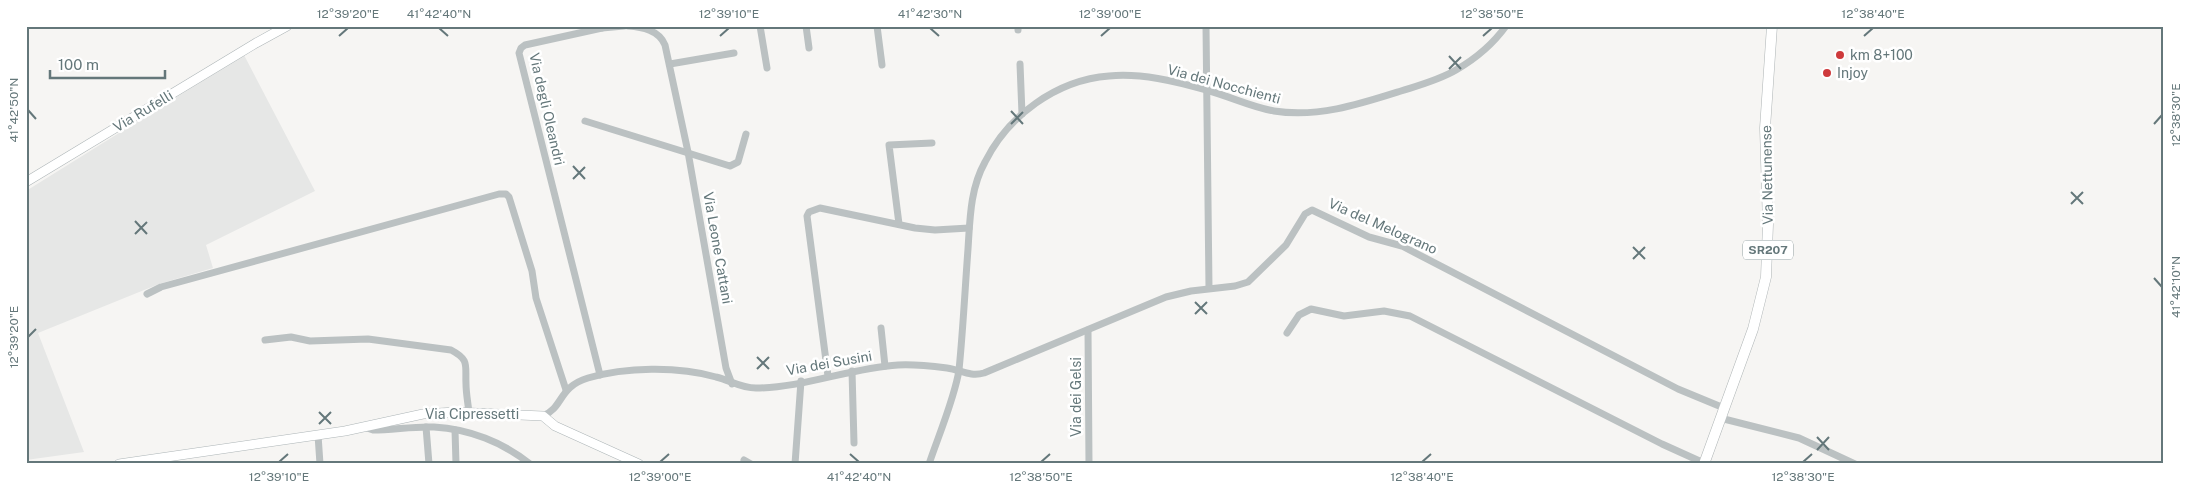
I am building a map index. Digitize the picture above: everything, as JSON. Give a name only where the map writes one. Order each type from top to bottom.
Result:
[{"type":"main road","name":"Via Nettunense","points":[[1704,463],[1758,314],[1767,268],[1768,224],[1765,136],[1772,26]]},
{"type":"street","name":"Via Rufelli","points":[[26,182],[260,40],[287,26]]},
{"type":"street","name":"Via Leone Cattani","points":[[602,27],[626,26],[646,29],[658,35],[666,45],[688,152],[727,372],[732,384]]},
{"type":"street","points":[[760,26],[766,68]]},
{"type":"street","points":[[806,26],[809,48]]},
{"type":"street","points":[[877,26],[882,65]]},
{"type":"street","points":[[1206,26],[1210,288]]},
{"type":"street","name":"Via dei Nocchienti","points":[[929,464],[958,372],[974,188],[981,168],[998,141],[1022,114],[1044,98],[1063,88],[1103,76],[1144,77],[1206,90],[1273,111],[1302,113],[1336,109],[1374,99],[1453,72],[1482,52],[1506,26]]},
{"type":"street","name":"Via degli Oleandri","points":[[600,375],[519,53],[520,48],[525,45],[602,27]]},
{"type":"street","points":[[670,64],[734,53]]},
{"type":"street","points":[[1020,64],[1022,114]]},
{"type":"street","points":[[585,121],[727,165],[734,165],[739,157],[746,134]]},
{"type":"street","points":[[898,224],[889,145],[932,143]]},
{"type":"street","points":[[147,294],[161,287],[499,194],[506,194],[509,197],[532,271],[536,298],[566,390]]},
{"type":"street","points":[[828,376],[808,213],[814,208],[820,208],[934,230],[970,228]]},
{"type":"street","name":"Via del Melograno","points":[[958,372],[969,375],[984,373],[1166,297],[1210,288],[1239,286],[1252,280],[1288,242],[1305,214],[1314,210],[1366,236],[1402,246],[1678,389],[1724,408]]},
{"type":"street","points":[[1287,333],[1299,314],[1311,309],[1344,316],[1384,311],[1410,316],[1662,444],[1704,463]]},
{"type":"street","points":[[881,328],[885,366]]},
{"type":"street","name":"Via dei Gelsi","points":[[1088,330],[1089,464]]},
{"type":"street","points":[[265,340],[290,337],[310,341],[368,340],[451,350],[460,354],[467,366],[466,383],[469,413]]},
{"type":"street","name":"Via Leone Cattani","points":[[718,377],[723,349]]},
{"type":"street","name":"Via dei Susini","points":[[543,416],[554,410],[566,390],[577,382],[600,375],[655,370],[681,371],[718,377],[732,384],[744,387],[759,388],[885,366],[922,366],[958,372]]},
{"type":"street","points":[[852,371],[854,443]]},
{"type":"street","points":[[795,464],[801,381]]},
{"type":"street","name":"Via Cipressetti","points":[[119,464],[318,435],[364,427],[416,414],[469,413],[543,416]]},
{"type":"street","points":[[543,416],[554,426],[638,464]]},
{"type":"street","points":[[1720,418],[1799,438],[1855,464]]},
{"type":"street","points":[[364,427],[373,430],[426,427],[455,430],[486,438],[501,445],[530,464]]},
{"type":"street","points":[[426,427],[429,464]]},
{"type":"street","points":[[455,430],[456,464]]},
{"type":"street","points":[[318,435],[320,464]]},
{"type":"street","points":[[744,460],[751,464]]},
{"type":"shaded area","points":[[244,55],[315,191],[206,245],[213,268],[159,284],[38,333],[84,452],[26,460],[26,191]]},
{"type":"place","name":"km 8+100","points":[[1840,55]]},
{"type":"place","name":"Injoy","points":[[1827,73]]}]
